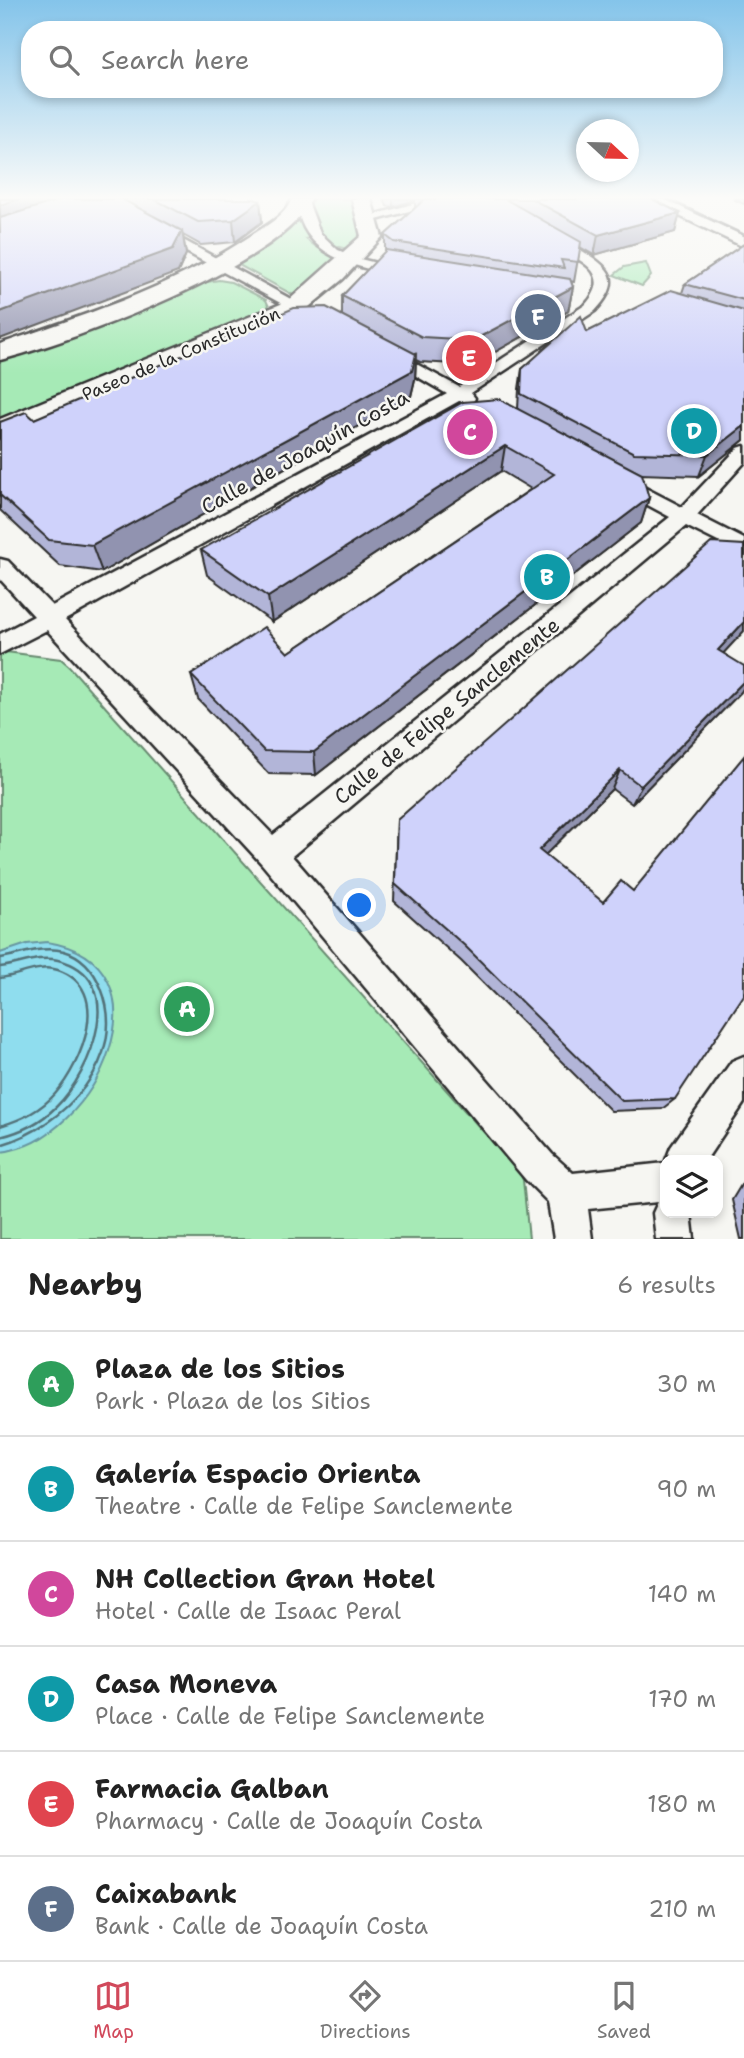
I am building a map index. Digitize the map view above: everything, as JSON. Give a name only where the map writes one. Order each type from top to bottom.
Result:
[{"type":"main road","points":[[0,352],[161,294],[222,267],[236,257]]},
{"type":"main road","name":"Paseo de la Constitución","points":[[0,429],[296,306],[352,257]]},
{"type":"street","points":[[203,257],[329,324]]},
{"type":"street","points":[[345,257],[373,267],[416,273]]},
{"type":"street","points":[[579,316],[598,301],[606,287],[605,278],[597,266],[583,257]]},
{"type":"street","points":[[574,296],[598,301]]},
{"type":"street","name":"Calle de Joaquín Costa","points":[[48,619],[459,394],[579,316]]},
{"type":"street","points":[[376,349],[487,409]]},
{"type":"street","name":"Calle de Felipe Sanclemente","points":[[272,854],[684,517],[744,452]]},
{"type":"street","points":[[612,477],[744,548]]},
{"type":"street","points":[[0,566],[272,854],[530,1156],[566,1193],[573,1239]]},
{"type":"street","points":[[0,645],[48,619]]},
{"type":"street","points":[[687,1155],[744,1073]]},
{"type":"street","points":[[566,1193],[660,1183]]},
{"type":"street","points":[[673,1218],[675,1239]]},
{"type":"green space","points":[[246,257],[333,257],[339,261],[295,296],[237,264]]},
{"type":"green space","points":[[646,263],[651,276],[642,286],[614,275],[624,267]]},
{"type":"green space","points":[[219,280],[231,282],[266,300],[270,309],[0,421],[0,359],[201,283]]},
{"type":"green space","points":[[0,653],[61,659],[69,666],[520,1173],[529,1239],[0,1239]]},
{"type":"water","points":[[47,942],[86,956],[108,982],[115,1015],[109,1051],[92,1086],[67,1118],[35,1141],[0,1152],[0,953],[27,944]]},
{"type":"building","points":[[0,257],[152,257],[0,312]]},
{"type":"building","points":[[379,257],[429,257],[570,279],[573,287],[474,340],[422,337],[342,296]]},
{"type":"building","points":[[491,257],[579,257],[578,262],[561,260],[564,268]]},
{"type":"building","points":[[725,257],[744,257],[744,300],[685,284]]},
{"type":"building","points":[[671,290],[744,311],[744,426],[707,455],[634,453],[521,394],[522,369],[581,316],[587,332]]},
{"type":"building","points":[[326,307],[416,354],[412,371],[92,545],[49,540],[0,495],[0,422],[26,412],[34,419],[294,308]]},
{"type":"building","points":[[499,399],[642,474],[649,498],[314,752],[264,751],[191,675],[264,627],[288,653],[554,474],[505,446],[268,597],[201,550],[463,402]]},
{"type":"building","points":[[711,543],[744,545],[744,622],[718,650],[744,666],[744,681],[641,786],[620,770],[539,850],[603,902],[621,881],[633,891],[744,756],[744,995],[675,1099],[622,1101],[465,946],[395,884],[397,820]]},
{"type":"place","name":"Caixabank","points":[[538,317]]},
{"type":"place","name":"Farmacia Galban","points":[[469,358]]},
{"type":"place","name":"Casa Moneva","points":[[694,431]]},
{"type":"place","name":"NH Collection Gran Hotel","points":[[470,432]]},
{"type":"place","name":"Galería Espacio Orienta","points":[[547,577]]},
{"type":"place","name":"Plaza de los Sitios","points":[[187,1009]]}]
